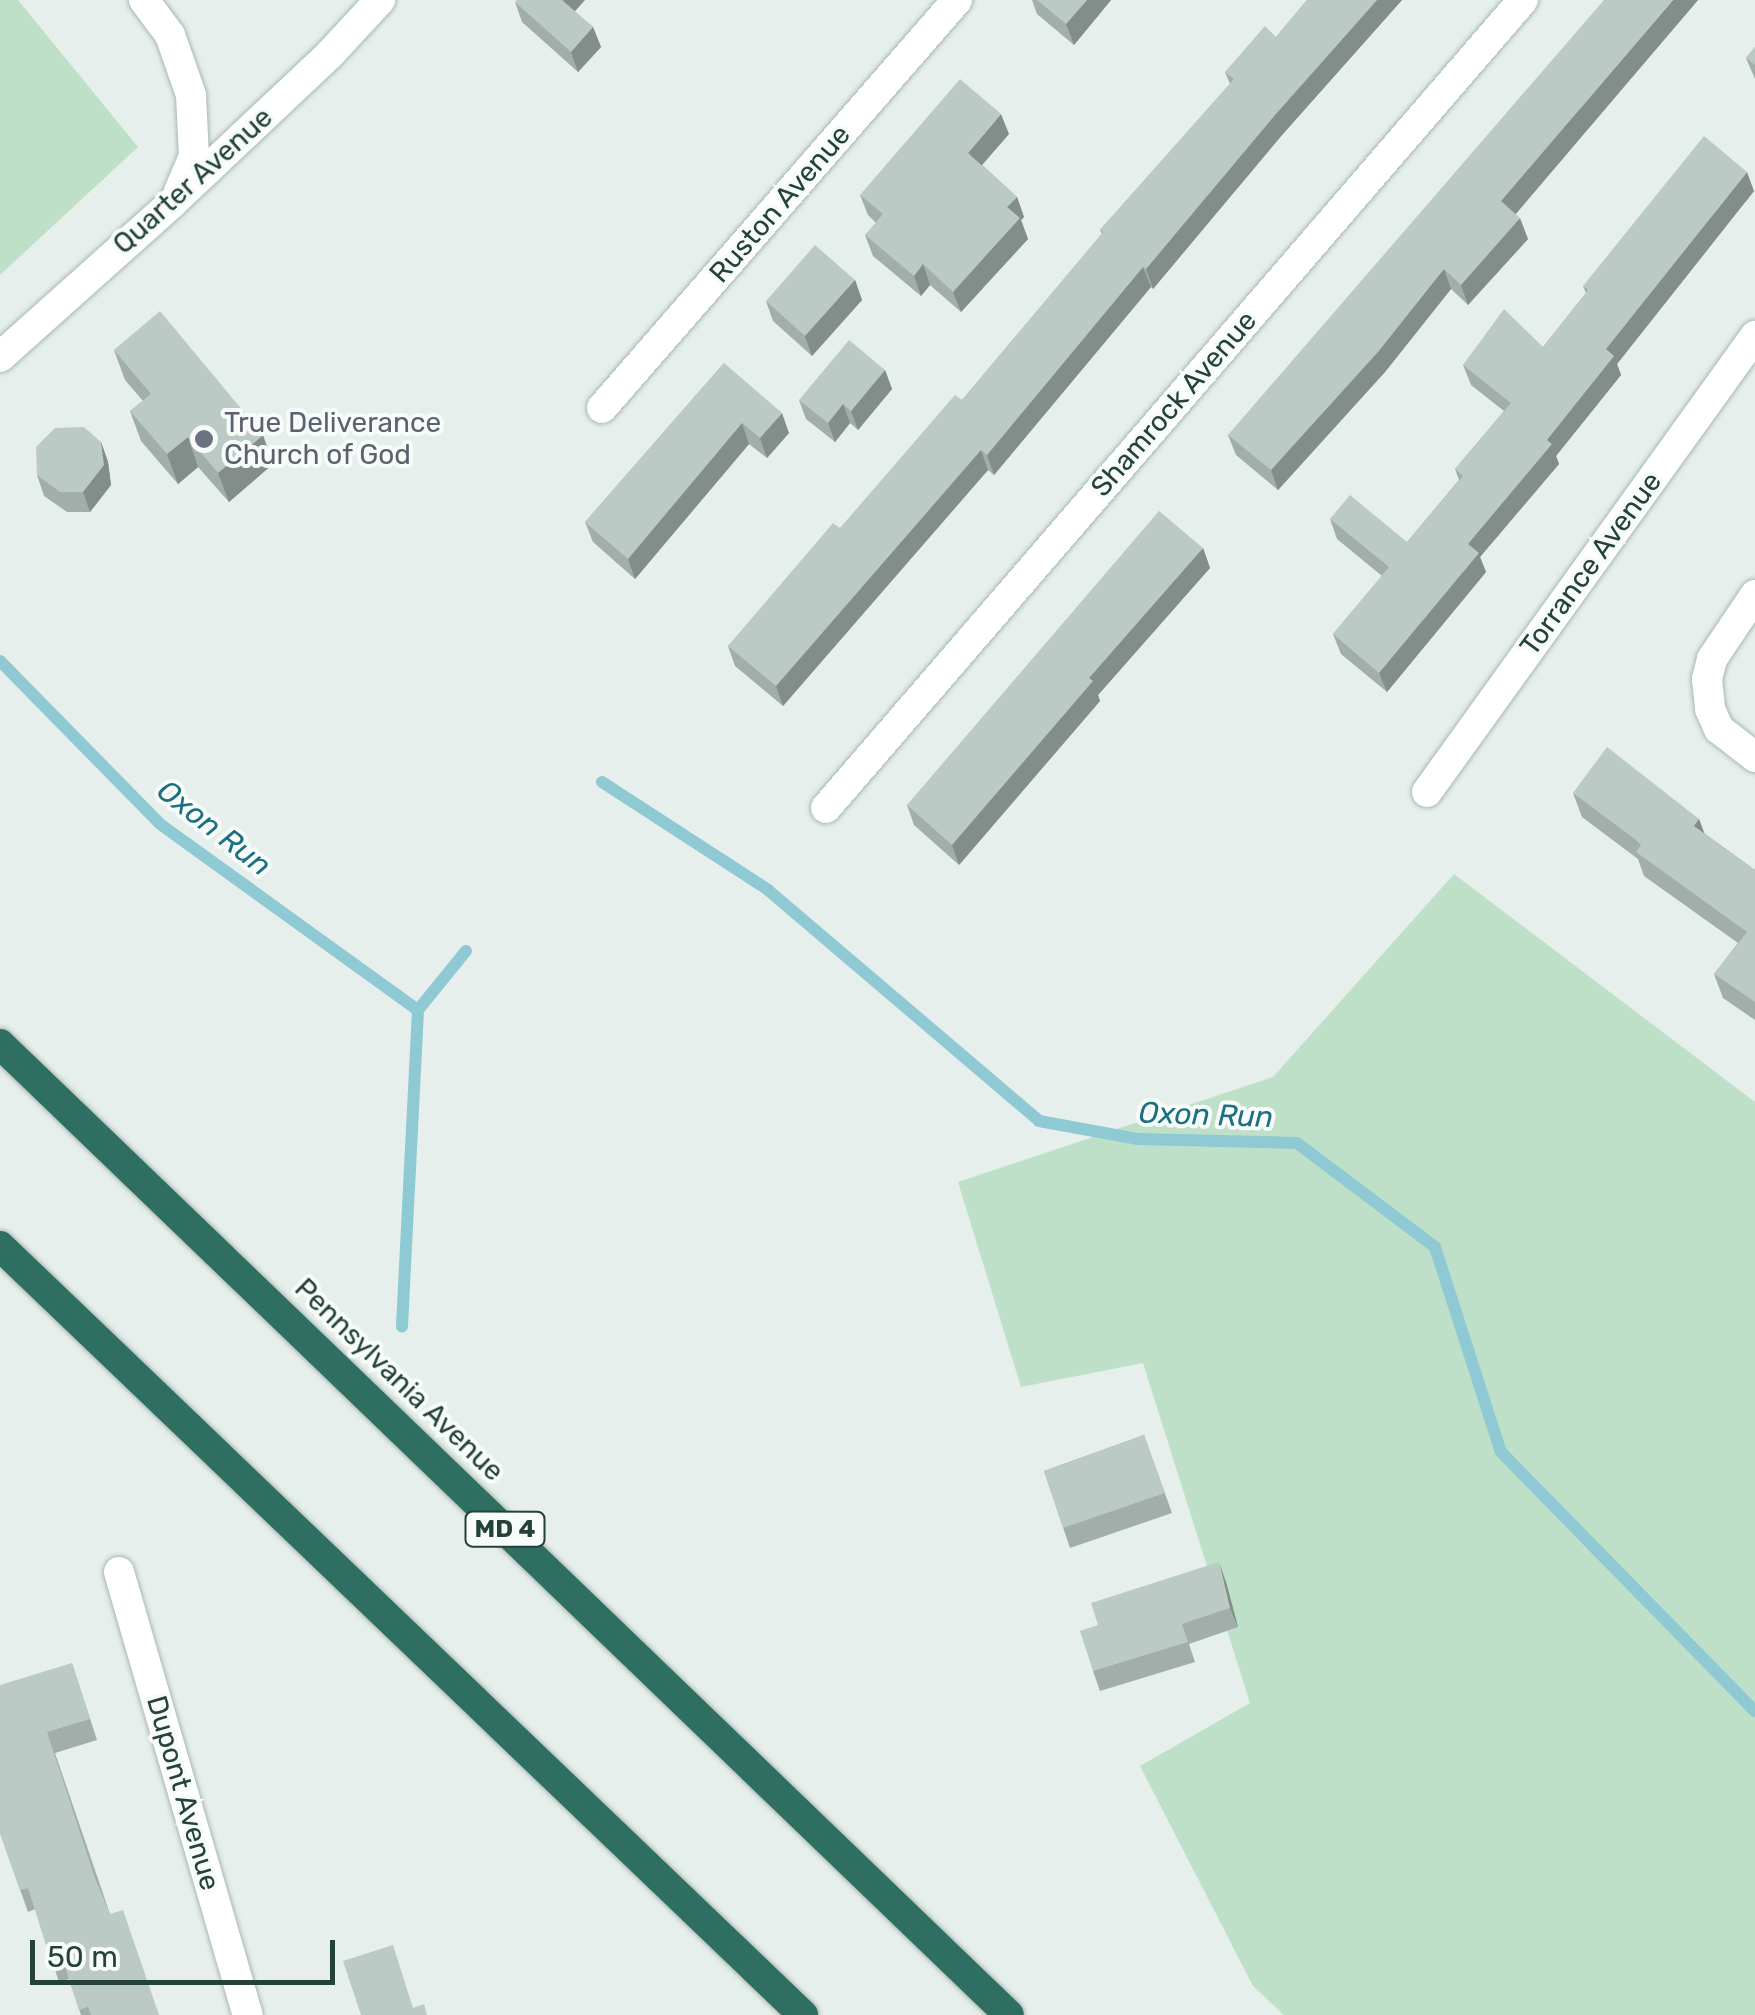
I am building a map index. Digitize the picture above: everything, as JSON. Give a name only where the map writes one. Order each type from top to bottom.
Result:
[{"type":"highway","name":"Pennsylvania Avenue","points":[[0,1044],[1009,2015]]},
{"type":"highway","points":[[0,1246],[804,2015]]},
{"type":"street","points":[[144,0],[170,35],[192,95],[194,156],[172,203]]},
{"type":"street","name":"Quarter Avenue","points":[[0,357],[172,203],[330,54],[380,0]]},
{"type":"street","name":"Ruston Avenue","points":[[602,408],[957,0]]},
{"type":"street","name":"Shamrock Avenue","points":[[826,808],[1523,0]]},
{"type":"street","name":"Torrance Avenue","points":[[1427,792],[1755,336]]},
{"type":"street","points":[[1755,595],[1712,659],[1707,680],[1710,709],[1719,729],[1755,757]]},
{"type":"street","name":"Dupont Avenue","points":[[118,1572],[248,2015]]},
{"type":"green space","points":[[0,0],[18,0],[138,147],[0,275]]},
{"type":"green space","points":[[1454,874],[1755,1102],[1755,2015],[1284,2015],[1253,1986],[1140,1766],[1250,1703],[1143,1363],[1021,1387],[958,1182],[1273,1077]]},
{"type":"building","points":[[517,0],[562,0],[593,27],[571,52]]},
{"type":"building","points":[[1037,0],[1087,0],[1066,24]]},
{"type":"building","points":[[1307,0],[1377,0],[1146,269],[1143,267],[987,455],[981,450],[776,686],[728,646],[833,523],[840,528],[955,395],[962,400],[1103,232],[1100,230],[1234,79],[1225,72],[1265,26],[1276,37]]},
{"type":"building","points":[[1604,0],[1673,0],[1501,201],[1520,218],[1461,285],[1444,269],[1378,352],[1271,470],[1228,435]]},
{"type":"building","points":[[1755,47],[1755,65],[1746,58]]},
{"type":"building","points":[[960,79],[1001,114],[968,153],[1017,197],[1007,207],[1020,218],[953,292],[923,264],[914,276],[865,235],[883,214],[860,195]]},
{"type":"building","points":[[1704,136],[1747,172],[1606,349],[1614,356],[1547,440],[1552,444],[1468,544],[1479,553],[1379,673],[1333,634],[1389,567],[1330,519],[1350,495],[1407,542],[1463,476],[1455,469],[1511,403],[1463,365],[1504,309],[1543,347],[1588,290],[1583,286]]},
{"type":"building","points":[[815,245],[855,280],[805,336],[766,301]]},
{"type":"building","points":[[160,311],[263,435],[218,473],[188,437],[167,454],[130,411],[151,394],[114,350]]},
{"type":"building","points":[[849,340],[885,370],[851,411],[843,404],[828,423],[799,400]]},
{"type":"building","points":[[724,363],[782,413],[760,438],[742,423],[628,559],[585,522]]},
{"type":"building","points":[[84,427],[101,442],[104,465],[83,492],[60,492],[37,475],[36,447],[55,428]]},
{"type":"building","points":[[1159,511],[1203,548],[1089,678],[1093,681],[952,845],[907,805]]},
{"type":"building","points":[[1607,747],[1699,819],[1694,826],[1755,870],[1755,1002],[1714,974],[1747,932],[1636,852],[1641,845],[1636,840],[1573,793]]},
{"type":"building","points":[[1144,1435],[1165,1493],[1063,1528],[1044,1471]]},
{"type":"building","points":[[1219,1562],[1230,1608],[1182,1624],[1188,1642],[1093,1671],[1080,1631],[1098,1625],[1091,1603]]},
{"type":"building","points":[[72,1663],[90,1719],[47,1732],[95,1878],[110,1914],[123,1910],[159,2015],[91,2015],[88,2007],[79,2010],[62,1957],[51,1961],[28,1888],[20,1890],[0,1833],[0,1685]]},
{"type":"building","points":[[393,1945],[413,2008],[424,2004],[427,2015],[361,2015],[343,1961]]},
{"type":"waterway","name":"Oxon Run","points":[[0,661],[160,824],[418,1010],[402,1327]]},
{"type":"waterway","name":"Oxon Run","points":[[602,782],[768,890],[1039,1121],[1138,1139],[1297,1143],[1435,1247],[1501,1452],[1755,1711]]},
{"type":"waterway","name":"Oxon Run","points":[[418,1010],[466,951]]},
{"type":"place","name":"True Deliverance Church of God","points":[[204,439]]}]
